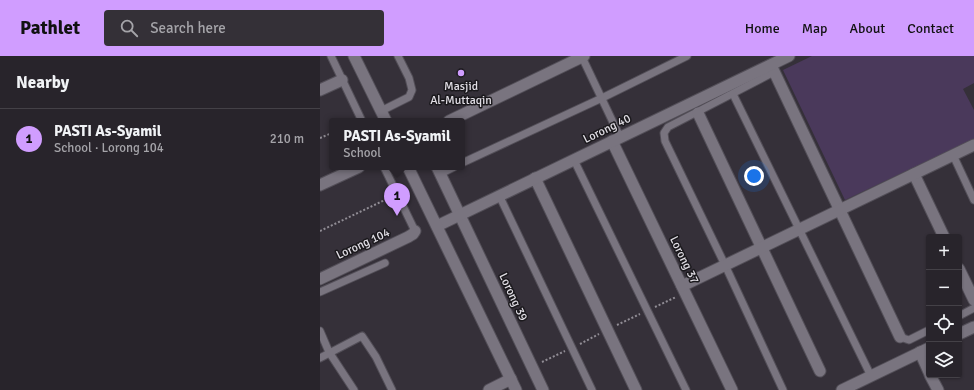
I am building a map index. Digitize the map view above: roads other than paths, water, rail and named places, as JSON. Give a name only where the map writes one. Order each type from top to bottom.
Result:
[{"type":"street","points":[[354,56],[383,116]]},
{"type":"street","points":[[455,118],[583,56]]},
{"type":"street","name":"Lorong 40","points":[[437,226],[616,139],[772,68],[789,56]]},
{"type":"street","points":[[772,68],[900,337]]},
{"type":"street","points":[[320,90],[342,80]]},
{"type":"street","points":[[698,113],[820,371]]},
{"type":"street","name":"Lorong 37","points":[[616,139],[682,286],[732,390]]},
{"type":"street","points":[[682,286],[974,145]]},
{"type":"street","points":[[320,185],[352,170]]},
{"type":"street","points":[[409,170],[516,390]]},
{"type":"street","name":"Lorong 39","points":[[438,170],[543,390]]},
{"type":"street","points":[[914,174],[943,234]]},
{"type":"street","points":[[535,178],[636,390]]},
{"type":"street","name":"Lorong 104","points":[[320,279],[408,237],[415,231]]},
{"type":"street","points":[[959,270],[974,300]]},
{"type":"street","points":[[962,333],[974,327]]},
{"type":"street","points":[[842,390],[924,350]]},
{"type":"street","points":[[932,378],[938,390]]},
{"type":"street","points":[[489,390],[511,379]]},
{"type":"lane","points":[[331,56],[361,118]]},
{"type":"lane","points":[[383,116],[409,97],[412,90],[409,78],[398,56]]},
{"type":"lane","points":[[583,56],[602,98],[616,139]]},
{"type":"lane","points":[[465,162],[602,98],[687,56]]},
{"type":"lane","points":[[772,68],[733,94],[668,127],[664,133],[665,141],[783,390]]},
{"type":"lane","points":[[733,94],[871,376]]},
{"type":"lane","points":[[953,155],[974,200]]},
{"type":"lane","points":[[574,160],[686,390]]},
{"type":"lane","points":[[385,170],[415,231]]},
{"type":"lane","points":[[499,195],[592,390]]},
{"type":"lane","points":[[320,292],[385,263]]},
{"type":"lane","points":[[962,314],[974,308]]},
{"type":"lane","points":[[320,331],[329,352],[354,390]]},
{"type":"lane","points":[[900,337],[908,340],[926,331]]},
{"type":"lane","points":[[320,358],[362,336],[376,357],[392,390]]},
{"type":"place","name":"Masjid Al-Muttaqin","points":[[461,73]]},
{"type":"place","name":"PASTI As-Syamil","points":[[397,216]]}]
